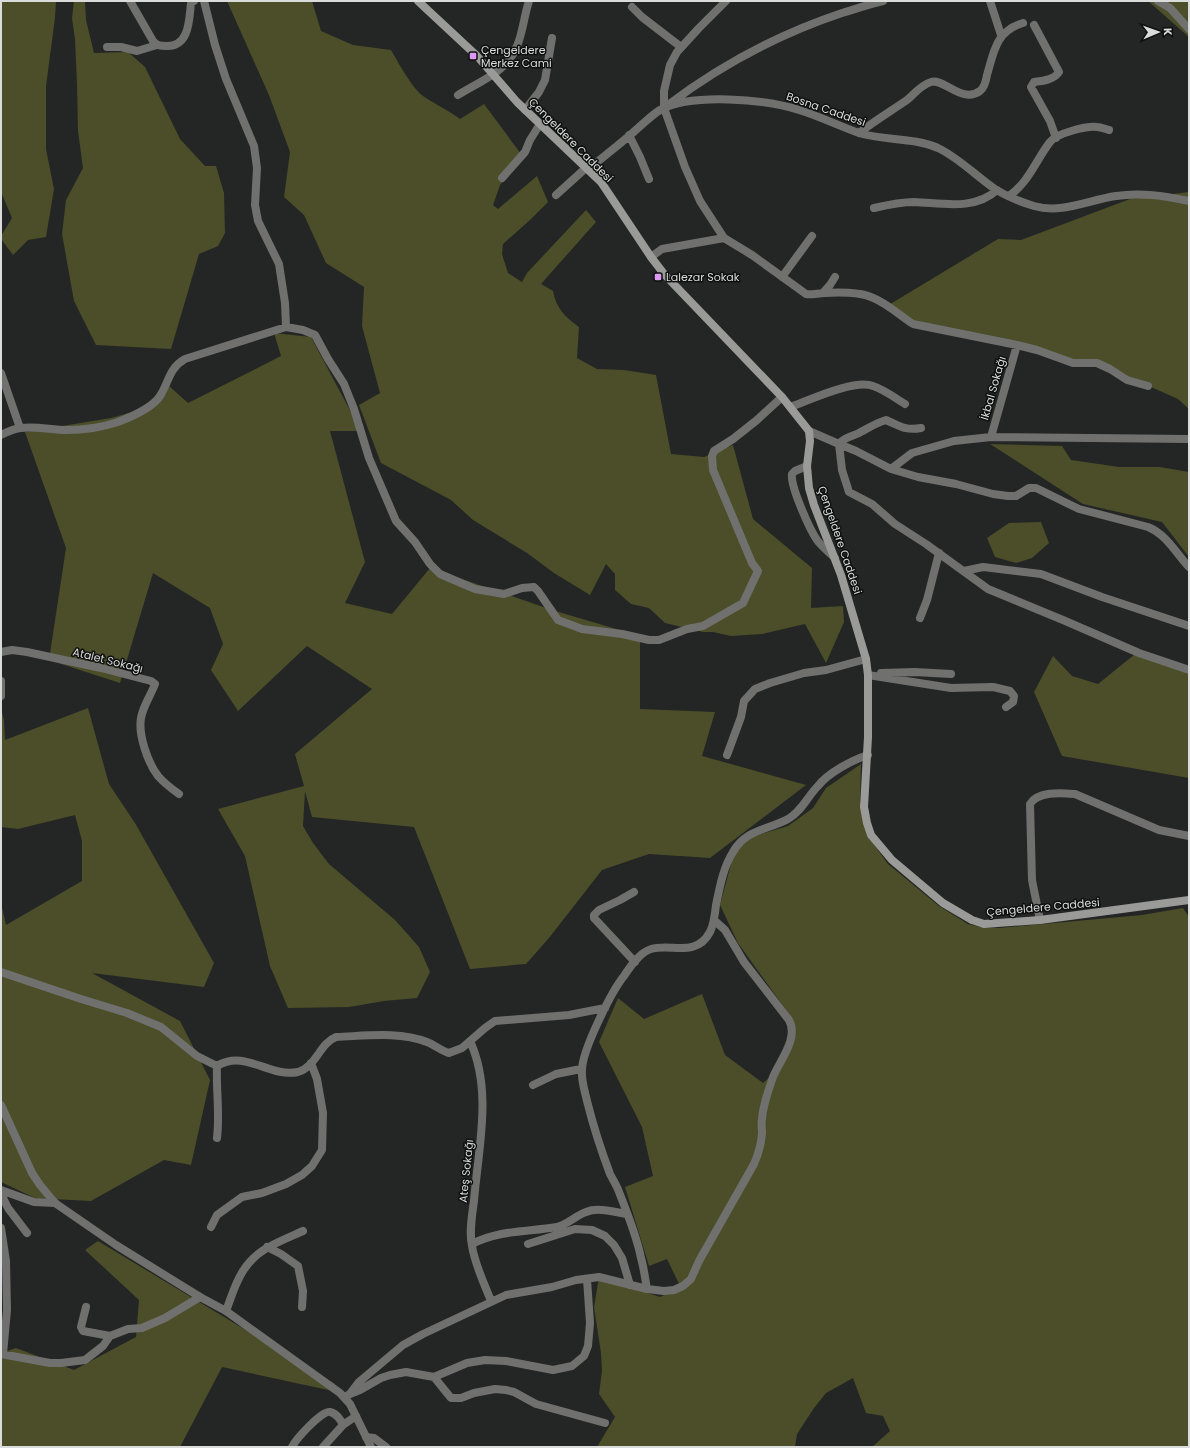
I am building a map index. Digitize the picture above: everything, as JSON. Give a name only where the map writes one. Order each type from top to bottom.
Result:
[{"type":"main road","name":"Çengeldere Caddesi","points":[[418,1],[477,56],[525,110],[601,182],[664,274],[782,397],[808,431],[810,441],[807,466],[809,488],[814,506],[841,575],[866,660],[868,675],[868,755],[864,807],[867,823],[871,835],[892,860],[943,903],[972,920],[984,924],[1040,920],[1189,900]]},
{"type":"street","points":[[130,1],[153,42],[157,46]]},
{"type":"street","points":[[107,47],[121,47],[137,51],[157,46],[173,46],[182,40],[188,30],[191,3],[194,1]]},
{"type":"street","points":[[204,1],[215,45],[226,78],[254,146],[257,168],[255,205],[258,220],[279,264],[285,303],[286,327]]},
{"type":"street","points":[[458,96],[494,75],[507,64],[517,46],[529,1]]},
{"type":"street","points":[[726,1],[677,52],[670,65],[664,91],[664,108],[685,167],[700,201],[724,238],[752,255],[806,294],[817,295],[824,293],[870,296],[885,304],[899,316],[913,324],[1017,345],[1037,350],[1072,363],[1097,363],[1127,380],[1148,386]]},
{"type":"street","points":[[664,108],[686,91],[762,45],[818,21],[883,1]]},
{"type":"street","points":[[990,1],[1001,35]]},
{"type":"street","points":[[1158,1],[1170,8],[1189,29]]},
{"type":"street","points":[[632,7],[642,17],[681,47]]},
{"type":"street","points":[[859,133],[876,119],[931,82],[937,81],[967,95],[980,91],[985,83],[996,46],[1001,35],[1014,26],[1023,23]]},
{"type":"street","points":[[1034,25],[1059,72],[1057,75],[1046,80],[1034,82],[1031,87],[1050,121],[1056,138]]},
{"type":"street","points":[[525,110],[539,92],[545,80],[552,38]]},
{"type":"street","name":"Bosna Caddesi","points":[[556,195],[586,167],[595,164],[658,111],[682,103],[714,100],[742,100],[774,104],[801,110],[859,133],[884,138],[920,142],[930,145],[940,149],[963,164],[997,190],[1034,206],[1060,209],[1115,196],[1142,193],[1189,201]]},
{"type":"street","points":[[502,178],[525,152],[530,140],[540,124]]},
{"type":"street","points":[[1009,196],[1027,179],[1051,140],[1076,129],[1098,127],[1109,130]]},
{"type":"street","points":[[629,136],[640,156],[648,179]]},
{"type":"street","points":[[874,208],[902,203],[961,204],[983,199],[997,190]]},
{"type":"street","points":[[782,277],[812,236]]},
{"type":"street","points":[[651,257],[662,250],[724,238]]},
{"type":"street","points":[[824,293],[835,277]]},
{"type":"street","points":[[1,435],[20,428],[68,430],[95,428],[118,422],[138,413],[155,402],[160,396],[172,370],[177,363],[185,359],[286,327],[303,330],[315,334],[344,384],[354,409],[369,458],[396,521],[415,542],[430,564],[440,574],[475,589],[504,594],[522,588],[534,587],[558,620],[582,629],[622,634],[649,640],[659,640],[687,629],[703,626],[743,603],[758,571],[752,563],[713,470],[712,456],[714,450],[733,439],[782,397]]},
{"type":"street","name":"İkbal Sokağı","points":[[992,437],[1017,345]]},
{"type":"street","points":[[1,373],[20,428]]},
{"type":"street","points":[[790,407],[850,385],[871,385],[881,389],[905,404]]},
{"type":"street","points":[[921,428],[911,430],[902,428],[886,420],[842,439],[839,444],[842,470],[849,492],[872,504],[894,524],[938,553],[988,590],[1140,653],[1189,670]]},
{"type":"street","points":[[808,431],[856,451],[891,469],[918,477],[1008,496],[1016,496],[1029,488],[1036,488],[1079,509],[1148,527],[1158,532],[1165,538],[1189,567]]},
{"type":"street","points":[[891,469],[912,453],[954,441],[992,437],[1189,439]]},
{"type":"street","points":[[807,466],[795,471],[792,474],[792,481],[805,517],[818,541],[835,558]]},
{"type":"street","points":[[920,618],[927,600],[938,553]]},
{"type":"street","points":[[964,572],[983,567],[1041,574],[1102,597],[1189,626]]},
{"type":"street","name":"Atalet Sokağı","points":[[1,652],[12,650],[27,652],[101,668],[151,681],[155,684],[141,717],[141,728],[144,743],[149,761],[158,776],[179,794]]},
{"type":"street","points":[[727,754],[741,717],[744,701],[755,689],[770,682],[866,660]]},
{"type":"street","points":[[868,675],[892,672],[951,674]]},
{"type":"street","points":[[868,675],[951,688],[993,687],[1004,689],[1010,691],[1014,696],[1013,702],[1006,707]]},
{"type":"street","points":[[1,680],[1,696]]},
{"type":"street","points":[[646,1289],[641,1257],[619,1191],[610,1174],[592,1120],[582,1079],[582,1069],[586,1053],[605,1008],[622,977],[635,962],[649,950],[663,948],[677,949],[697,944],[708,935],[712,929],[723,875],[733,851],[740,843],[754,832],[792,816],[805,804],[818,784],[851,762],[868,755]]},
{"type":"street","points":[[1040,920],[1032,872],[1030,804],[1033,799],[1044,795],[1075,794],[1158,830],[1189,836]]},
{"type":"street","points":[[634,892],[599,910],[594,915],[594,918],[635,962]]},
{"type":"street","points":[[347,1396],[359,1382],[403,1345],[506,1295],[552,1287],[576,1280],[599,1277],[646,1289],[664,1291],[674,1290],[683,1286],[691,1279],[699,1261],[754,1164],[759,1151],[762,1134],[762,1119],[767,1093],[793,1031],[789,1020],[744,962],[725,930],[714,920]]},
{"type":"street","points":[[1,972],[81,1000],[127,1013],[161,1026],[197,1056],[217,1066]]},
{"type":"street","points":[[217,1066],[232,1060],[248,1061],[262,1067],[288,1072],[299,1071],[318,1056],[330,1039],[336,1037],[389,1035],[427,1042],[438,1049],[449,1053],[462,1048],[484,1028],[495,1021],[569,1015],[605,1008]]},
{"type":"street","name":"Ateş Sokağı","points":[[470,1041],[478,1060],[483,1113],[472,1213],[472,1244],[480,1274],[491,1301]]},
{"type":"street","points":[[210,1227],[217,1215],[242,1197],[262,1193],[286,1184],[302,1175],[312,1166],[322,1150],[323,1113],[317,1079],[311,1063]]},
{"type":"street","points":[[217,1066],[216,1082],[220,1121],[217,1138]]},
{"type":"street","points":[[533,1085],[556,1074],[582,1069]]},
{"type":"street","points":[[1,1105],[32,1173],[55,1203],[116,1245],[200,1297],[226,1311],[347,1396],[371,1447]]},
{"type":"street","points":[[1,1190],[34,1202],[55,1203]]},
{"type":"street","points":[[1,1194],[8,1208],[27,1234]]},
{"type":"street","points":[[472,1244],[496,1234],[557,1227],[566,1224],[590,1210],[627,1214]]},
{"type":"street","points":[[1,1228],[7,1310],[2,1354],[38,1362],[74,1362],[85,1360],[92,1356],[103,1346],[110,1336]]},
{"type":"street","points":[[528,1244],[575,1229],[592,1230],[605,1236],[614,1245],[622,1258],[630,1284]]},
{"type":"street","points":[[226,1311],[243,1271],[253,1259],[267,1247],[303,1231]]},
{"type":"street","points":[[267,1247],[281,1254],[298,1266],[303,1291],[302,1307]]},
{"type":"street","points":[[347,1396],[381,1378],[398,1373],[415,1373],[434,1377],[467,1363],[485,1360],[506,1361],[553,1370],[572,1366],[584,1356],[588,1346],[590,1323],[587,1279]]},
{"type":"street","points":[[86,1307],[82,1326],[83,1331],[110,1336],[128,1329],[142,1328],[165,1318],[200,1297]]},
{"type":"street","points":[[434,1377],[451,1398],[461,1398],[474,1393],[495,1389],[506,1390],[514,1392],[536,1404],[605,1423]]},
{"type":"street","points":[[292,1447],[300,1435],[326,1412],[332,1412],[335,1414],[343,1425]]},
{"type":"street","points":[[323,1447],[343,1425],[356,1416]]},
{"type":"street","points":[[366,1437],[374,1438],[386,1447]]},
{"type":"green space","points":[[1,1],[56,1],[46,86],[46,149],[54,189],[46,237],[28,240],[13,255],[1,239],[1,236],[12,218],[1,192]]},
{"type":"green space","points":[[74,1],[85,1],[86,20],[94,53],[128,52],[145,67],[180,139],[205,166],[216,166],[224,193],[225,233],[218,246],[199,254],[171,349],[96,345],[74,301],[62,234],[66,200],[83,168],[78,131],[75,39],[72,18]]},
{"type":"green space","points":[[227,1],[312,1],[321,31],[353,45],[391,50],[414,87],[423,96],[460,119],[484,104],[524,158],[500,185],[493,205],[498,209],[537,176],[548,202],[503,244],[502,254],[508,273],[522,282],[527,273],[586,210],[596,222],[541,284],[553,291],[556,302],[562,312],[569,320],[579,327],[577,358],[597,369],[624,370],[656,375],[671,454],[704,457],[733,445],[753,519],[812,568],[811,608],[843,606],[844,622],[826,663],[805,624],[762,634],[731,636],[713,632],[703,632],[665,623],[649,608],[631,604],[615,590],[615,574],[606,564],[590,595],[554,573],[527,553],[473,520],[451,500],[381,463],[359,405],[380,393],[362,326],[364,287],[326,263],[304,215],[284,197],[290,152],[269,95]]},
{"type":"green space","points":[[1148,1],[1189,1],[1189,37]]},
{"type":"green space","points":[[1189,192],[1189,409],[1178,399],[1106,367],[917,323],[887,306],[998,239],[1021,240],[1130,199]]},
{"type":"green space","points":[[274,333],[311,337],[361,431],[330,431],[365,562],[345,603],[392,614],[430,568],[552,610],[640,636],[640,709],[715,712],[702,756],[806,785],[710,858],[649,854],[602,870],[549,938],[526,964],[470,969],[414,827],[312,817],[305,791],[303,826],[313,843],[329,864],[395,920],[419,947],[430,972],[417,998],[384,1001],[349,1007],[288,1008],[270,966],[245,856],[218,809],[304,786],[295,754],[372,689],[307,646],[238,711],[211,670],[223,644],[210,608],[153,573],[120,683],[49,660],[66,548],[25,432],[111,418],[153,406],[168,385],[188,403],[281,356]]},
{"type":"green space","points":[[990,444],[1062,446],[1071,460],[1119,467],[1160,467],[1189,472],[1189,557],[1162,522],[1083,504]]},
{"type":"green space","points":[[1041,522],[1049,543],[1032,558],[1016,563],[995,557],[987,538],[1009,523]]},
{"type":"green space","points":[[1135,654],[1189,669],[1189,778],[1062,756],[1034,692],[1053,656],[1072,676],[1098,684]]},
{"type":"green space","points":[[88,708],[109,784],[135,823],[214,963],[204,987],[92,973],[180,1021],[210,1080],[191,1165],[164,1160],[91,1201],[35,1198],[1,1182],[1,903],[6,925],[82,881],[82,841],[75,815],[18,829],[1,827],[1,709],[4,720],[5,740]]},
{"type":"green space","points":[[861,764],[860,802],[867,835],[888,864],[939,906],[968,924],[980,927],[999,928],[1142,915],[1183,908],[1189,917],[1189,1447],[872,1447],[890,1431],[883,1416],[866,1413],[853,1378],[826,1393],[797,1434],[795,1447],[597,1447],[615,1417],[599,1394],[602,1371],[601,1353],[594,1307],[599,1277],[660,1297],[681,1288],[667,1259],[649,1266],[625,1187],[653,1176],[642,1127],[599,1042],[618,998],[644,1019],[702,994],[725,1055],[763,1083],[778,1070],[794,1032],[794,1021],[738,943],[720,905],[734,853],[751,837],[788,826],[813,808],[826,788]]},
{"type":"green space","points":[[98,1241],[335,1384],[333,1391],[222,1367],[180,1447],[1,1447],[1,1353],[16,1348],[74,1370],[136,1337],[139,1300],[85,1250]]},
{"type":"place","name":"Çengeldere Merkez Cami","points":[[473,56]]},
{"type":"place","name":"Lalezar Sokak","points":[[658,277]]}]
